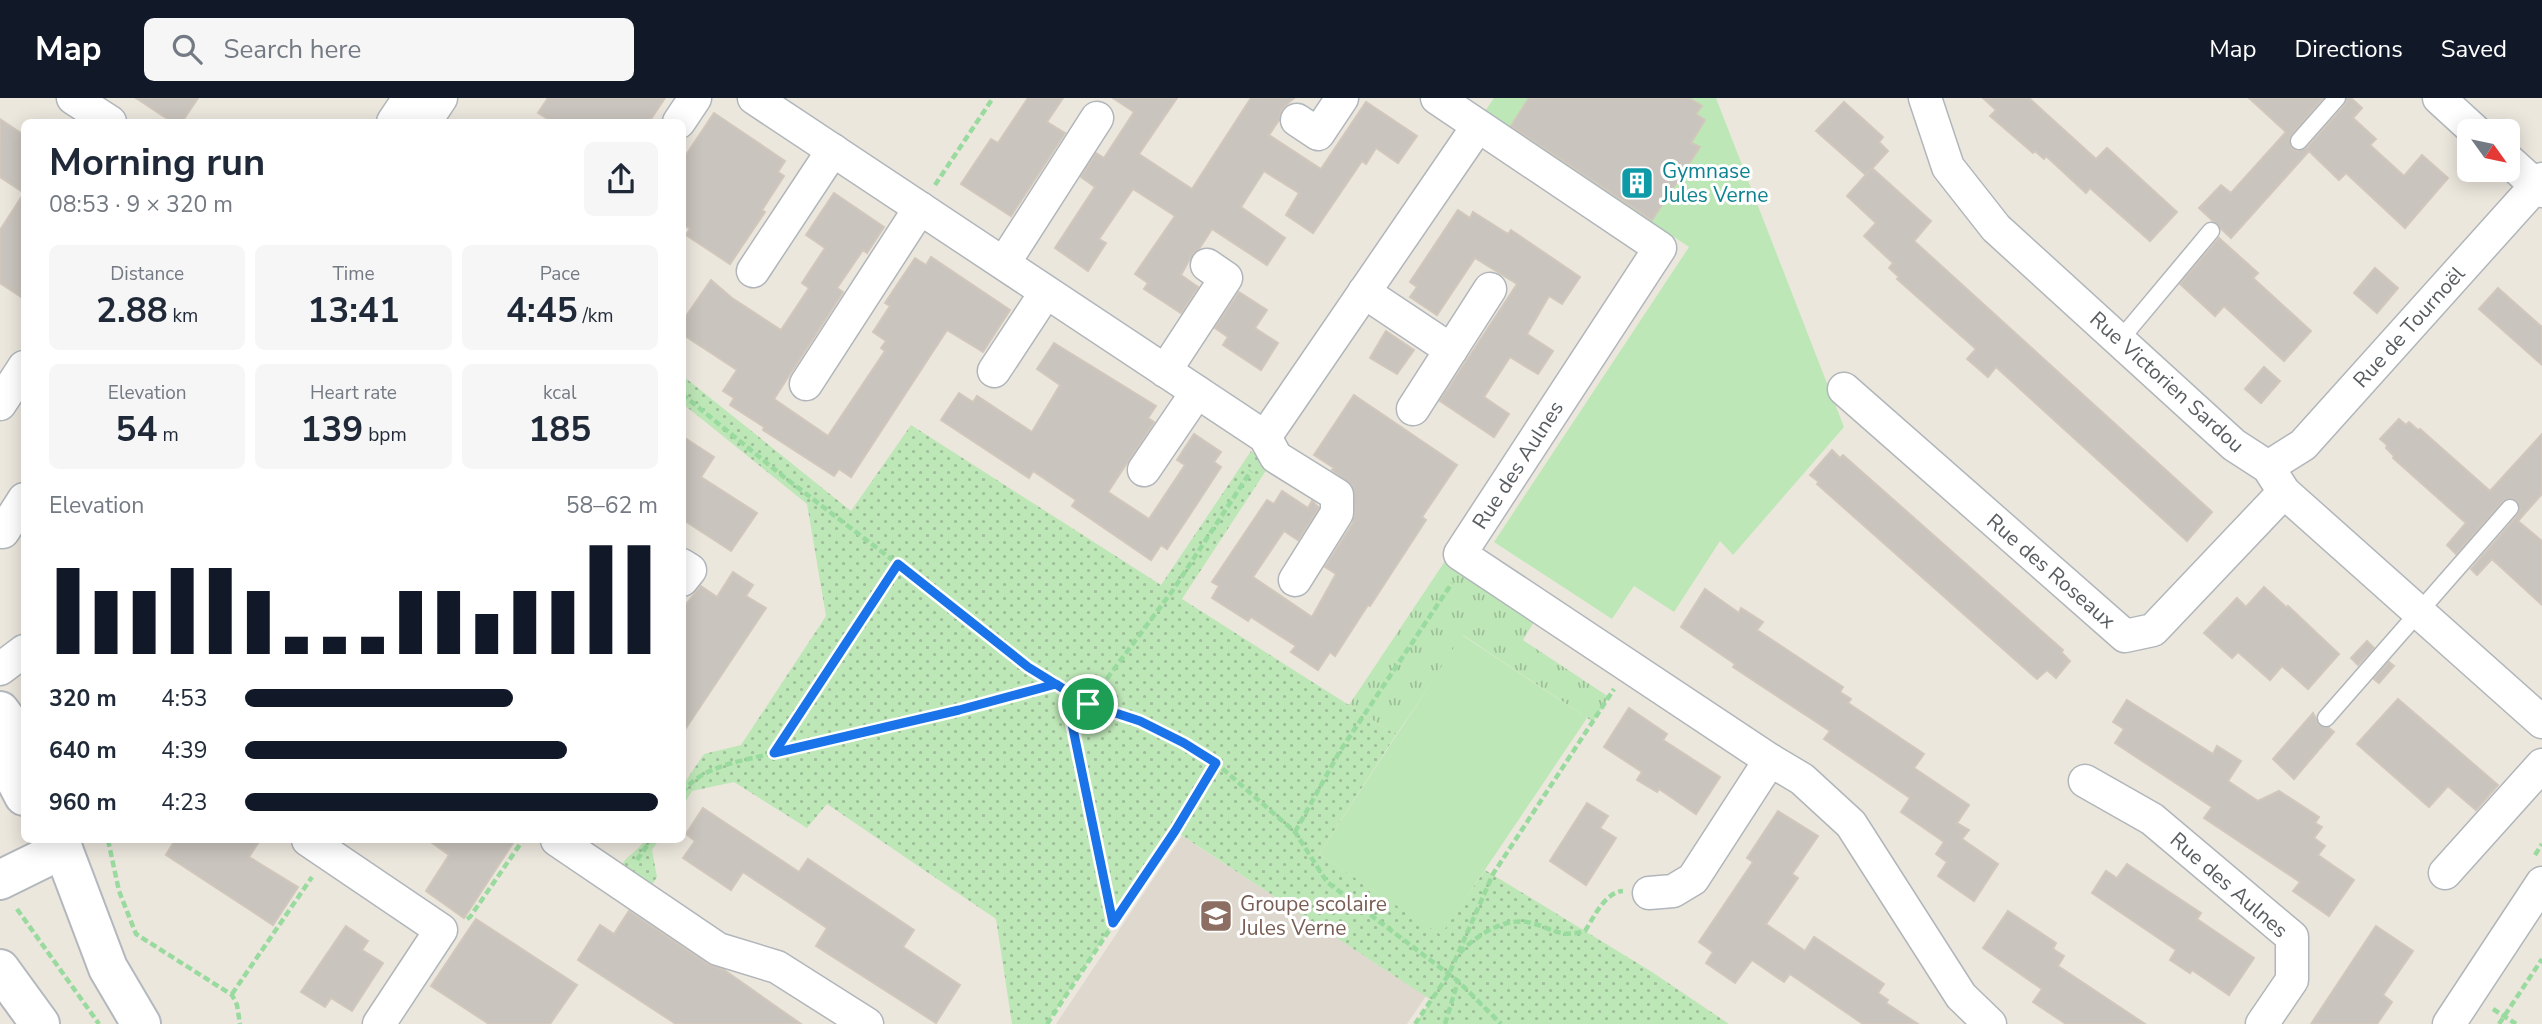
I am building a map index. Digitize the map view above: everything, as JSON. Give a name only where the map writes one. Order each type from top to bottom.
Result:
[{"type":"main road","points":[[0,711],[21,740]]},
{"type":"main road","points":[[0,751],[21,790]]},
{"type":"main road","points":[[5,890],[60,843],[108,968],[141,1024]]},
{"type":"main road","points":[[0,969],[40,1024]]},
{"type":"street","points":[[73,98],[105,119]]},
{"type":"street","points":[[395,119],[409,98]]},
{"type":"street","points":[[427,119],[441,98]]},
{"type":"street","points":[[681,119],[695,98]]},
{"type":"street","points":[[754,98],[1267,440],[1276,457],[1338,495],[1337,513],[1295,580]]},
{"type":"street","points":[[1297,120],[1318,134],[1342,98]]},
{"type":"street","points":[[1267,440],[1478,126],[1437,98]]},
{"type":"street","name":"Rue Victorien Sardou","points":[[1925,98],[1948,167],[1996,228],[2542,722]]},
{"type":"street","points":[[2439,98],[2462,119]]},
{"type":"street","points":[[1004,263],[1097,118]]},
{"type":"street","name":"Rue des Aulnes","points":[[1468,559],[1460,554],[1660,248],[1478,126]]},
{"type":"street","points":[[753,271],[832,150]]},
{"type":"street","points":[[2520,169],[2540,185]]},
{"type":"street","name":"Rue de Tournoël","points":[[2276,479],[2303,445],[2540,185]]},
{"type":"street","points":[[806,384],[920,208]]},
{"type":"street","points":[[1165,371],[1226,278],[1207,265]]},
{"type":"street","points":[[1413,409],[1490,289]]},
{"type":"street","points":[[994,371],[1046,292]]},
{"type":"street","points":[[1364,292],[1451,350]]},
{"type":"street","points":[[0,404],[21,372]]},
{"type":"street","name":"Rue des Roseaux","points":[[1844,389],[2125,636],[2153,630],[2276,479]]},
{"type":"street","points":[[1144,470],[1196,392]]},
{"type":"street","points":[[9,537],[21,507]]},
{"type":"street","points":[[1468,559],[1802,779],[1851,824],[1961,996],[1990,1024]]},
{"type":"street","points":[[0,669],[21,653]]},
{"type":"street","points":[[1649,893],[1673,891],[1693,879],[1770,760]]},
{"type":"street","points":[[2445,873],[2542,765]]},
{"type":"street","name":"Rue des Aulnes","points":[[2085,781],[2152,819],[2292,937],[2292,980],[2262,1024]]},
{"type":"street","points":[[561,843],[718,949],[777,967],[867,1024]]},
{"type":"street","points":[[318,847],[441,930],[379,1024]]},
{"type":"street","points":[[2449,1024],[2542,884]]},
{"type":"lane","points":[[2299,141],[2337,98]]},
{"type":"lane","points":[[2119,341],[2211,231]]},
{"type":"lane","points":[[2326,718],[2510,508]]},
{"type":"path","points":[[920,208],[993,98]]},
{"type":"path","points":[[686,397],[1028,667],[1088,704],[1140,721],[1216,763],[1295,832],[1327,882],[1458,981],[1501,1024]]},
{"type":"path","points":[[1088,704],[1173,590],[1267,440]]},
{"type":"path","points":[[1295,832],[1340,751],[1468,559]]},
{"type":"path","points":[[774,753],[898,564]]},
{"type":"path","points":[[1415,1024],[1449,974],[1493,874],[1629,666]]},
{"type":"path","points":[[686,788],[712,770],[1056,684]]},
{"type":"path","points":[[1065,690],[1113,923]]},
{"type":"path","points":[[1047,1024],[1175,831],[1216,763]]},
{"type":"path","points":[[109,843],[119,891],[136,934],[232,995],[237,1005],[240,1024]]},
{"type":"path","points":[[441,930],[470,917],[521,843]]},
{"type":"path","points":[[232,995],[318,847]]},
{"type":"path","points":[[5,890],[99,1024]]},
{"type":"path","points":[[1457,956],[1482,934],[1512,923],[1527,922],[1563,935],[1577,933],[1585,930],[1604,903],[1616,892],[1649,893]]},
{"type":"path","points":[[2499,1024],[2542,959]]},
{"type":"path","points":[[1445,1024],[1458,981]]},
{"type":"shaded area","name":"Groupe scolaire Jules Verne","points":[[1182,836],[1426,996],[1407,1024],[1056,1024]]},
{"type":"green space","points":[[1494,98],[1716,98],[1844,427],[1733,555],[1720,541],[1674,612],[1634,586],[1612,619],[1494,542],[1689,247],[1485,111]]},
{"type":"green space","points":[[686,378],[851,511],[911,425],[1161,585],[1251,451],[1271,463],[1182,599],[1396,735],[1319,854],[1441,934],[1485,870],[1652,972],[1729,1024],[1415,1024],[1431,1000],[1175,831],[1047,1024],[1012,1024],[996,919],[827,804],[807,828],[734,782],[692,791],[686,801],[686,781],[704,754],[741,745],[826,616],[807,504],[686,406]]},
{"type":"green space","points":[[1453,549],[1542,609],[1523,640],[1609,697],[1593,722],[1463,635],[1396,735],[1349,705]]},
{"type":"green space","points":[[1462,635],[1587,718],[1441,935],[1319,854]]},
{"type":"green space","points":[[642,843],[657,843],[652,850],[657,877],[652,885],[620,867]]},
{"type":"building","points":[[136,98],[198,98],[184,119],[168,119]]},
{"type":"building","points":[[548,98],[665,98],[651,119],[548,119],[538,113]]},
{"type":"building","points":[[1028,98],[1063,98],[1047,122],[1065,133],[1011,216],[961,184],[991,139],[998,143]]},
{"type":"building","points":[[1113,98],[1177,98],[1139,154],[1192,189],[1251,98],[1294,98],[1282,109],[1279,120],[1269,135],[1321,169],[1366,102],[1417,136],[1398,163],[1376,148],[1366,164],[1362,161],[1313,233],[1286,215],[1299,193],[1264,171],[1241,207],[1285,238],[1267,265],[1212,229],[1181,275],[1198,287],[1181,313],[1144,289],[1148,283],[1135,274],[1175,216],[1133,189],[1099,239],[1106,243],[1088,271],[1055,248],[1095,187],[1081,177],[1096,153],[1104,158],[1134,112]]},
{"type":"building","name":"Gymnase Jules Verne","points":[[1529,98],[1689,98],[1702,106],[1696,114],[1705,120],[1691,143],[1700,147],[1652,220],[1511,126]]},
{"type":"building","points":[[1983,98],[2029,98],[2096,159],[2107,148],[2177,212],[2150,241],[2090,188],[2086,193],[2046,156],[2044,159],[2035,151],[2033,153],[1990,116],[1996,110]]},
{"type":"building","points":[[2249,98],[2323,98],[2289,138],[2292,148],[2298,151],[2307,148],[2345,105],[2347,98],[2351,98],[2362,108],[2353,118],[2376,139],[2370,145],[2404,176],[2422,155],[2448,178],[2405,228],[2346,173],[2339,180],[2309,151],[2231,238],[2199,208],[2221,185],[2231,193],[2286,132]]},
{"type":"building","points":[[1844,102],[1883,137],[1879,142],[1888,151],[1866,175],[1816,131]]},
{"type":"building","points":[[714,113],[785,161],[778,172],[784,176],[762,210],[765,212],[730,264],[686,235],[690,229],[686,226],[686,155]]},
{"type":"building","points":[[0,119],[21,133],[21,191],[0,177]]},
{"type":"building","points":[[1872,168],[1931,221],[1914,241],[2212,512],[2187,541],[1996,367],[1988,377],[1967,359],[1976,349],[1897,279],[1899,277],[1889,268],[1893,263],[1864,236],[1876,223],[1847,196]]},
{"type":"building","points":[[834,193],[884,227],[867,253],[863,250],[837,288],[843,292],[774,399],[828,436],[885,351],[881,348],[886,341],[873,332],[890,306],[885,303],[915,258],[926,265],[931,257],[1010,310],[983,352],[947,330],[851,477],[839,469],[834,476],[730,405],[734,398],[723,391],[737,370],[686,337],[686,316],[711,280],[732,298],[781,330],[809,288],[802,283],[825,248],[806,235]]},
{"type":"building","points":[[21,198],[21,297],[0,283],[0,230]]},
{"type":"building","points":[[1458,210],[1470,218],[1473,212],[1508,234],[1511,230],[1580,277],[1562,304],[1549,296],[1527,334],[1553,351],[1538,374],[1510,357],[1484,397],[1509,414],[1494,437],[1440,401],[1517,284],[1475,258],[1437,315],[1410,297],[1417,287],[1410,282]]},
{"type":"building","points":[[2219,238],[2258,273],[2253,278],[2311,331],[2284,361],[2224,306],[2215,316],[2180,284]]},
{"type":"building","points":[[2375,268],[2398,288],[2377,313],[2354,293]]},
{"type":"building","points":[[2498,288],[2542,327],[2542,365],[2479,309]]},
{"type":"building","points":[[1239,292],[1267,310],[1255,328],[1278,343],[1261,370],[1223,345],[1228,337],[1215,328]]},
{"type":"building","points":[[1386,331],[1414,350],[1397,374],[1370,358]]},
{"type":"building","points":[[1054,343],[1156,406],[1148,418],[1154,422],[1108,492],[1149,519],[1185,465],[1177,460],[1194,434],[1221,452],[1214,462],[1221,467],[1167,549],[1161,545],[1151,560],[1072,506],[1076,500],[1033,471],[1029,478],[941,420],[959,393],[973,402],[977,396],[1032,432],[1060,385],[1037,369]]},
{"type":"building","points":[[2264,367],[2280,381],[2261,403],[2245,389]]},
{"type":"building","points":[[1354,395],[1457,465],[1422,517],[1426,520],[1370,606],[1368,605],[1335,656],[1330,652],[1318,670],[1291,652],[1296,646],[1251,617],[1248,621],[1212,598],[1219,586],[1212,582],[1267,500],[1274,504],[1282,491],[1308,508],[1312,501],[1319,508],[1298,540],[1284,531],[1253,577],[1312,617],[1336,574],[1325,567],[1353,523],[1355,513],[1353,486],[1332,470],[1334,468],[1314,455]]},
{"type":"building","points":[[2399,419],[2406,425],[2409,422],[2420,429],[2490,491],[2542,434],[2542,494],[2518,521],[2542,541],[2542,605],[2492,559],[2477,575],[2471,569],[2518,515],[2520,509],[2517,501],[2511,498],[2503,501],[2456,554],[2447,545],[2466,523],[2393,458],[2386,448],[2387,445],[2380,439]]},
{"type":"building","points":[[686,439],[714,457],[701,477],[757,513],[731,551],[686,522]]},
{"type":"building","points":[[1832,450],[1840,458],[1843,455],[2063,650],[2061,652],[2070,661],[2056,678],[2047,670],[2037,679],[1817,484],[1819,482],[1810,475]]},
{"type":"building","points":[[733,572],[753,585],[746,596],[766,608],[686,728],[686,604],[701,586],[717,597]]},
{"type":"building","points":[[2264,587],[2339,654],[2308,689],[2282,666],[2270,680],[2238,652],[2232,658],[2204,633],[2237,598],[2246,607]]},
{"type":"building","points":[[1705,589],[1739,613],[1741,608],[1763,622],[1757,630],[1843,687],[1840,692],[1851,699],[1848,703],[1924,754],[1914,768],[1969,805],[1957,823],[1969,830],[1962,839],[1998,864],[1974,901],[1938,876],[1947,862],[1936,854],[1944,842],[1901,812],[1910,798],[1824,739],[1830,731],[1733,667],[1735,664],[1681,627]]},
{"type":"building","points":[[2367,641],[2374,648],[2358,665],[2351,658]]},
{"type":"building","points":[[2389,662],[2394,666],[2379,683],[2374,679]]},
{"type":"building","points":[[2398,699],[2498,785],[2476,810],[2448,786],[2429,807],[2357,744]]},
{"type":"building","points":[[2127,700],[2213,754],[2217,746],[2241,761],[2228,781],[2258,801],[2279,791],[2319,817],[2315,823],[2322,827],[2314,838],[2325,846],[2318,855],[2354,880],[2329,916],[2293,891],[2300,882],[2204,818],[2212,807],[2115,743],[2124,729],[2113,722]]},
{"type":"building","points":[[1629,708],[1667,734],[1663,740],[1720,777],[1696,814],[1659,789],[1657,792],[1637,780],[1642,772],[1604,747]]},
{"type":"building","points":[[2313,713],[2319,725],[2334,732],[2294,779],[2273,759]]},
{"type":"building","points":[[1587,803],[1608,816],[1600,828],[1616,838],[1586,885],[1550,861]]},
{"type":"building","points":[[703,808],[799,872],[808,859],[914,930],[903,947],[960,985],[936,1023],[816,946],[827,928],[743,872],[731,890],[683,858],[695,841],[686,834]]},
{"type":"building","points":[[1778,811],[1818,836],[1792,874],[1798,878],[1766,924],[1805,951],[1814,937],[1884,984],[1878,993],[1888,1000],[1886,1003],[1918,1024],[1863,1024],[1790,974],[1784,982],[1752,960],[1735,983],[1706,963],[1713,952],[1699,942],[1753,862],[1747,858]]},
{"type":"building","points":[[173,843],[258,843],[249,857],[298,887],[273,925],[166,855]]},
{"type":"building","points":[[432,843],[513,843],[464,918],[426,891],[449,855]]},
{"type":"building","points":[[2127,864],[2201,913],[2197,919],[2254,958],[2229,995],[2192,970],[2190,973],[2170,960],[2176,950],[2092,893],[2106,871],[2117,878]]},
{"type":"building","points":[[629,911],[708,964],[724,970],[801,1024],[676,1024],[578,960],[600,925],[614,934]]},
{"type":"building","points":[[2008,911],[2056,943],[2053,949],[2064,956],[2058,966],[2145,1024],[2066,1024],[2033,1002],[2042,989],[1983,948]]},
{"type":"building","points":[[476,919],[577,985],[550,1024],[489,1024],[431,986]]},
{"type":"building","points":[[346,926],[368,941],[362,950],[383,963],[352,1011],[331,998],[325,1007],[301,992]]},
{"type":"building","points":[[2376,926],[2413,951],[2383,995],[2392,1002],[2377,1024],[2311,1024]]},
{"type":"place","name":"Gymnase Jules Verne","points":[[1637,183]]},
{"type":"place","name":"Groupe scolaire Jules Verne","points":[[1216,916]]},
{"type":"route","points":[[1088,704],[1065,690],[1028,667],[898,564],[774,753],[959,710],[1056,684],[1065,690],[1113,923],[1175,831],[1216,763],[1140,721],[1088,704]]}]
